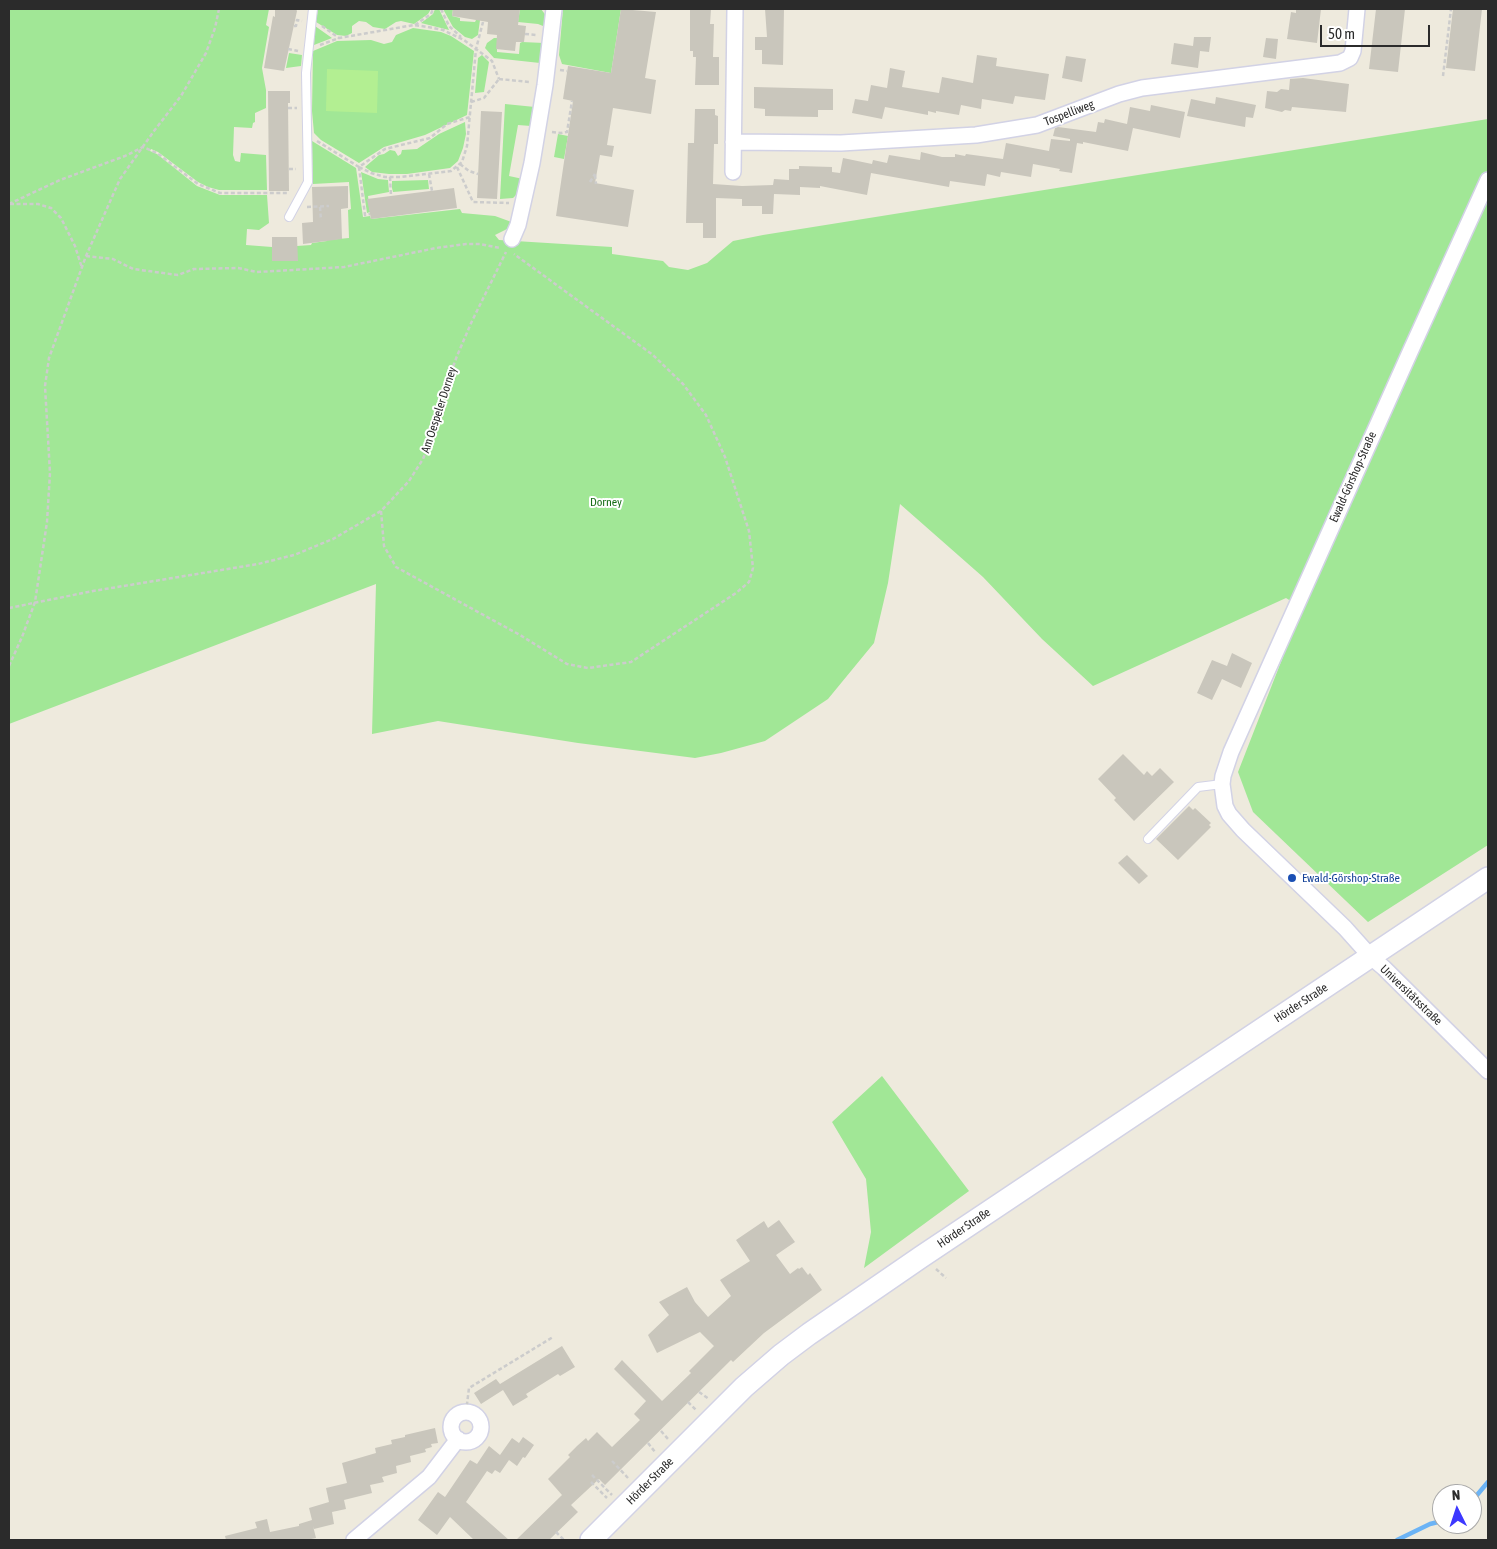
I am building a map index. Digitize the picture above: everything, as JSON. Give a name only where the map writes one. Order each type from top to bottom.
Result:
[{"type":"main road","name":"Universitätsstraße","points":[[1371,957],[1488,878]]},
{"type":"main road","name":"Hörder Straße","points":[[591,1540],[720,1410],[795,1344],[931,1250],[1371,957]]},
{"type":"street","points":[[509,244],[518,225],[532,164],[545,85],[554,9]]},
{"type":"street","points":[[733,172],[735,9]]},
{"type":"street","name":"Tospelliweg","points":[[733,142],[842,143],[992,133],[1049,122],[1103,100],[1142,88],[1340,63],[1350,58],[1353,51],[1357,9]]},
{"type":"street","name":"Ewald-Görshop-Straße","points":[[1371,957],[1345,928],[1235,821],[1226,806],[1222,784],[1223,776],[1231,752],[1488,180]]},
{"type":"street","name":"Universitätsstraße","points":[[1371,957],[1488,1071]]},
{"type":"street","points":[[466,1412],[478,1417],[481,1423],[481,1431],[478,1436],[472,1441],[464,1442],[458,1439],[451,1429],[452,1421],[458,1414],[466,1412]]},
{"type":"street","points":[[354,1540],[429,1477],[458,1439]]},
{"type":"lane","points":[[288,216],[308,182],[306,73],[313,9]]},
{"type":"lane","points":[[1148,839],[1198,787],[1222,784]]},
{"type":"path","points":[[9,666],[22,637],[34,602],[47,522],[50,483],[45,386],[55,339],[86,256],[120,179],[181,96],[206,53],[216,28],[219,9]]},
{"type":"path","points":[[414,25],[431,14],[433,9]]},
{"type":"path","points":[[441,9],[449,26],[492,61],[499,79]]},
{"type":"path","points":[[1443,76],[1451,9]]},
{"type":"path","points":[[311,19],[339,38]]},
{"type":"path","points":[[294,26],[296,26],[297,20]]},
{"type":"path","points":[[307,135],[371,173],[390,177],[451,171],[459,165],[467,146],[476,49],[483,22]]},
{"type":"path","points":[[308,50],[339,38],[414,25],[443,30],[464,40]]},
{"type":"path","points":[[560,70],[567,71]]},
{"type":"path","points":[[499,79],[545,85]]},
{"type":"path","points":[[471,102],[484,98],[499,79]]},
{"type":"path","points":[[561,133],[566,132],[572,101]]},
{"type":"path","points":[[359,167],[385,149],[430,138],[447,124],[470,117]]},
{"type":"path","points":[[9,204],[60,180],[125,156],[143,147],[157,153],[198,184],[220,193],[303,193]]},
{"type":"path","points":[[459,165],[473,202],[523,204]]},
{"type":"path","points":[[459,165],[473,174],[478,174]]},
{"type":"path","points":[[359,167],[365,215],[370,214]]},
{"type":"path","points":[[430,174],[432,191]]},
{"type":"path","points":[[590,182],[595,174],[596,184]]},
{"type":"path","points":[[390,177],[392,196]]},
{"type":"path","points":[[9,204],[38,204],[51,208],[61,218],[75,246],[82,268]]},
{"type":"path","points":[[295,205],[329,206]]},
{"type":"path","points":[[320,207],[321,220]]},
{"type":"path","points":[[86,256],[113,258],[133,269],[178,275],[194,268],[238,268],[257,272],[344,267],[436,248],[466,244],[509,244],[653,355],[683,384],[706,415],[725,457],[749,532],[753,568],[749,582],[736,594],[631,662],[588,668],[567,664],[520,634],[396,567],[384,546],[381,511]]},
{"type":"path","name":"Am Oespeler Dorney","points":[[9,608],[160,579],[258,564],[294,554],[333,539],[381,511],[408,481],[423,459],[457,356],[509,244]]},
{"type":"path","points":[[466,1412],[470,1388],[552,1337]]},
{"type":"path","points":[[699,1392],[710,1400]]},
{"type":"path","points":[[688,1402],[698,1412]]},
{"type":"path","points":[[661,1430],[669,1440]]},
{"type":"path","points":[[648,1443],[656,1453]]},
{"type":"path","points":[[612,1461],[628,1480]]},
{"type":"path","points":[[592,1475],[612,1495]]},
{"type":"path","points":[[590,1482],[608,1499]]},
{"type":"path","points":[[556,1532],[564,1540]]},
{"type":"green space","name":"Dorney","points":[[9,9],[269,9],[266,25],[269,27],[262,68],[266,90],[266,108],[255,113],[255,122],[252,128],[234,127],[233,155],[235,161],[240,162],[241,153],[266,155],[267,190],[219,190],[208,187],[198,182],[158,152],[151,149],[150,151],[157,154],[197,186],[220,195],[267,195],[269,223],[259,230],[247,229],[246,245],[272,247],[272,259],[297,246],[349,238],[348,210],[351,209],[349,182],[313,184],[312,141],[356,168],[363,217],[370,216],[371,219],[460,209],[462,213],[495,216],[517,224],[495,235],[499,240],[612,247],[612,254],[663,261],[669,267],[688,270],[707,263],[733,241],[763,235],[1488,119],[1488,845],[1368,922],[1253,812],[1238,772],[1302,608],[1286,598],[1093,686],[1042,639],[983,577],[900,504],[888,583],[874,643],[828,699],[765,741],[721,753],[695,758],[578,743],[438,721],[372,734],[376,584],[9,724]]},
{"type":"green space","points":[[318,9],[431,9],[428,14],[414,24],[401,21],[385,29],[373,27],[366,22],[359,21],[352,26],[352,33],[346,36],[337,35],[316,22]]},
{"type":"green space","points":[[435,9],[439,9],[449,30],[421,23],[433,14]]},
{"type":"green space","points":[[443,9],[453,9],[452,16],[460,18],[460,21],[475,22],[480,20],[478,35],[472,39],[465,37],[453,27]]},
{"type":"green space","points":[[520,9],[541,9],[547,17],[545,30],[543,26],[538,24],[518,22]]},
{"type":"green space","points":[[563,9],[621,9],[611,73],[562,64],[559,55]]},
{"type":"green space","points":[[315,26],[332,38],[314,45]]},
{"type":"green space","points":[[413,28],[441,32],[451,36],[474,51],[467,115],[425,135],[384,147],[359,163],[321,140],[314,133],[312,111],[313,51],[337,41],[371,40],[384,44],[392,42],[396,35]]},
{"type":"green space","points":[[497,38],[497,52],[519,54],[520,43],[522,42],[544,43],[540,63],[494,58],[485,48],[487,43]]},
{"type":"green space","points":[[289,53],[302,55],[301,66],[286,68]]},
{"type":"green space","points":[[482,55],[489,62],[484,92],[475,93],[478,58]]},
{"type":"green space","points":[[327,69],[378,71],[377,113],[326,111]]},
{"type":"green space","points":[[505,104],[535,107],[531,126],[518,125],[509,176],[523,179],[518,193],[513,198],[500,199]]},
{"type":"green space","points":[[465,122],[466,134],[463,148],[458,161],[450,168],[407,174],[389,174],[372,172],[365,167],[379,155],[390,150],[395,151],[398,156],[402,150],[417,149],[439,134]]},
{"type":"green space","points":[[558,134],[568,136],[564,159],[554,157]]},
{"type":"green space","points":[[361,172],[378,179],[388,180],[389,192],[368,196],[370,212],[367,213]]},
{"type":"green space","points":[[428,180],[429,189],[393,192],[392,181]]},
{"type":"green space","points":[[882,1076],[969,1191],[864,1268],[871,1232],[866,1179],[832,1122]]},
{"type":"building","points":[[275,9],[296,9],[297,11],[284,71],[264,68]]},
{"type":"building","points":[[453,9],[520,9],[518,25],[526,26],[524,42],[516,42],[515,51],[496,49],[497,35],[487,34],[488,22],[452,16]]},
{"type":"building","points":[[621,9],[656,12],[645,78],[656,80],[651,114],[613,108],[607,145],[614,146],[612,157],[600,155],[595,183],[634,190],[628,227],[556,216],[573,101],[563,99],[568,66],[611,73]]},
{"type":"building","points":[[711,9],[710,24],[714,24],[713,57],[719,57],[719,85],[695,85],[696,57],[693,57],[693,51],[690,51],[690,10]]},
{"type":"building","points":[[765,9],[784,9],[783,65],[762,64],[762,50],[755,50],[755,37],[767,37]]},
{"type":"building","points":[[1296,9],[1321,9],[1317,43],[1287,39],[1291,12],[1296,13]]},
{"type":"building","points":[[1376,9],[1405,9],[1398,72],[1369,69]]},
{"type":"building","points":[[1453,9],[1482,9],[1475,71],[1446,68]]},
{"type":"building","points":[[1194,37],[1211,37],[1209,52],[1200,51],[1198,68],[1171,64],[1174,43],[1193,46]]},
{"type":"building","points":[[1266,38],[1278,39],[1276,59],[1263,57]]},
{"type":"building","points":[[977,55],[997,58],[996,66],[1049,74],[1045,100],[1015,96],[1013,104],[982,99],[981,109],[961,105],[959,115],[928,111],[928,115],[885,107],[882,119],[852,113],[855,99],[868,101],[871,85],[887,88],[890,68],[905,71],[902,87],[939,93],[942,77],[973,83]]},
{"type":"building","points":[[1066,56],[1086,59],[1082,82],[1062,78]]},
{"type":"building","points":[[1303,78],[1349,84],[1346,112],[1292,107],[1291,111],[1285,110],[1282,112],[1265,108],[1267,91],[1289,90],[1290,79]]},
{"type":"building","points":[[754,87],[833,89],[833,110],[818,110],[818,117],[765,116],[765,109],[754,108]]},
{"type":"building","points":[[268,91],[290,91],[290,103],[288,103],[289,191],[269,191]]},
{"type":"building","points":[[1216,97],[1256,105],[1253,118],[1246,117],[1245,127],[1187,116],[1191,99],[1215,104]]},
{"type":"building","points":[[1151,105],[1185,112],[1180,138],[1133,128],[1128,151],[1083,142],[1083,144],[1077,143],[1072,173],[1033,164],[1031,177],[1001,172],[1000,177],[987,174],[985,186],[950,181],[949,187],[871,173],[867,195],[820,186],[820,188],[800,187],[800,195],[774,194],[773,214],[762,214],[762,206],[742,206],[742,199],[716,198],[716,238],[703,238],[703,223],[686,223],[688,143],[694,143],[695,109],[715,109],[715,115],[718,116],[718,144],[714,144],[713,184],[742,186],[773,185],[774,179],[789,180],[789,169],[799,169],[799,166],[832,167],[832,172],[840,173],[843,158],[872,164],[873,160],[887,163],[889,155],[920,160],[921,152],[942,157],[955,157],[955,154],[965,156],[966,154],[1003,159],[1006,143],[1049,151],[1051,139],[1070,141],[1070,139],[1053,136],[1055,128],[1096,132],[1098,122],[1104,123],[1105,119],[1127,124],[1130,107],[1150,111]]},
{"type":"building","points":[[481,111],[502,112],[497,199],[477,198]]},
{"type":"building","points":[[348,186],[348,208],[341,209],[342,239],[303,244],[302,223],[313,222],[312,187]]},
{"type":"building","points":[[454,188],[457,208],[371,219],[367,199]]},
{"type":"building","points":[[272,237],[297,237],[298,261],[272,261]]},
{"type":"building","points":[[1232,653],[1252,663],[1241,688],[1222,679],[1212,700],[1197,693],[1212,660],[1227,666]]},
{"type":"building","points":[[1123,754],[1144,775],[1147,771],[1152,776],[1160,768],[1174,782],[1134,821],[1114,800],[1116,798],[1098,779]]},
{"type":"building","points":[[1189,806],[1193,810],[1195,808],[1211,823],[1209,825],[1211,827],[1178,860],[1156,839]]},
{"type":"building","points":[[1127,855],[1148,876],[1139,884],[1118,863]]},
{"type":"building","points":[[779,1220],[795,1242],[776,1255],[790,1274],[802,1267],[808,1275],[810,1273],[822,1290],[764,1333],[733,1362],[731,1360],[605,1485],[599,1479],[571,1505],[578,1512],[549,1540],[516,1540],[562,1495],[548,1479],[570,1457],[568,1455],[577,1446],[586,1438],[588,1441],[597,1432],[612,1447],[640,1420],[634,1414],[646,1401],[614,1369],[622,1360],[662,1401],[691,1373],[689,1371],[714,1346],[700,1332],[657,1353],[648,1335],[669,1315],[659,1302],[687,1287],[695,1302],[708,1317],[731,1296],[720,1280],[750,1261],[736,1240],[764,1221],[768,1228]]},
{"type":"building","points":[[562,1346],[575,1367],[560,1376],[558,1374],[526,1394],[528,1397],[513,1406],[503,1390],[481,1404],[474,1393],[496,1379],[500,1384]]},
{"type":"building","points":[[435,1428],[438,1443],[431,1444],[432,1447],[425,1449],[426,1452],[410,1456],[411,1462],[396,1466],[397,1473],[382,1477],[384,1482],[370,1485],[372,1493],[344,1500],[346,1509],[332,1512],[334,1524],[314,1529],[313,1526],[316,1538],[306,1540],[226,1540],[225,1536],[257,1528],[255,1522],[267,1519],[270,1532],[299,1526],[299,1524],[312,1520],[309,1508],[329,1502],[326,1488],[347,1483],[342,1463],[376,1453],[375,1448],[392,1444],[391,1440]]},
{"type":"building","points":[[523,1437],[534,1445],[525,1458],[523,1457],[517,1466],[509,1460],[500,1473],[495,1470],[492,1474],[487,1471],[466,1502],[509,1540],[474,1540],[450,1517],[437,1535],[418,1520],[438,1492],[445,1497],[470,1460],[477,1464],[489,1446],[500,1455],[512,1438],[519,1443]]},
{"type":"waterway","points":[[1482,1489],[1488,1482]]},
{"type":"waterway","points":[[1397,1540],[1432,1524]]},
{"type":"place","name":"Ewald-Görshop-Straße","points":[[1292,878]]}]
